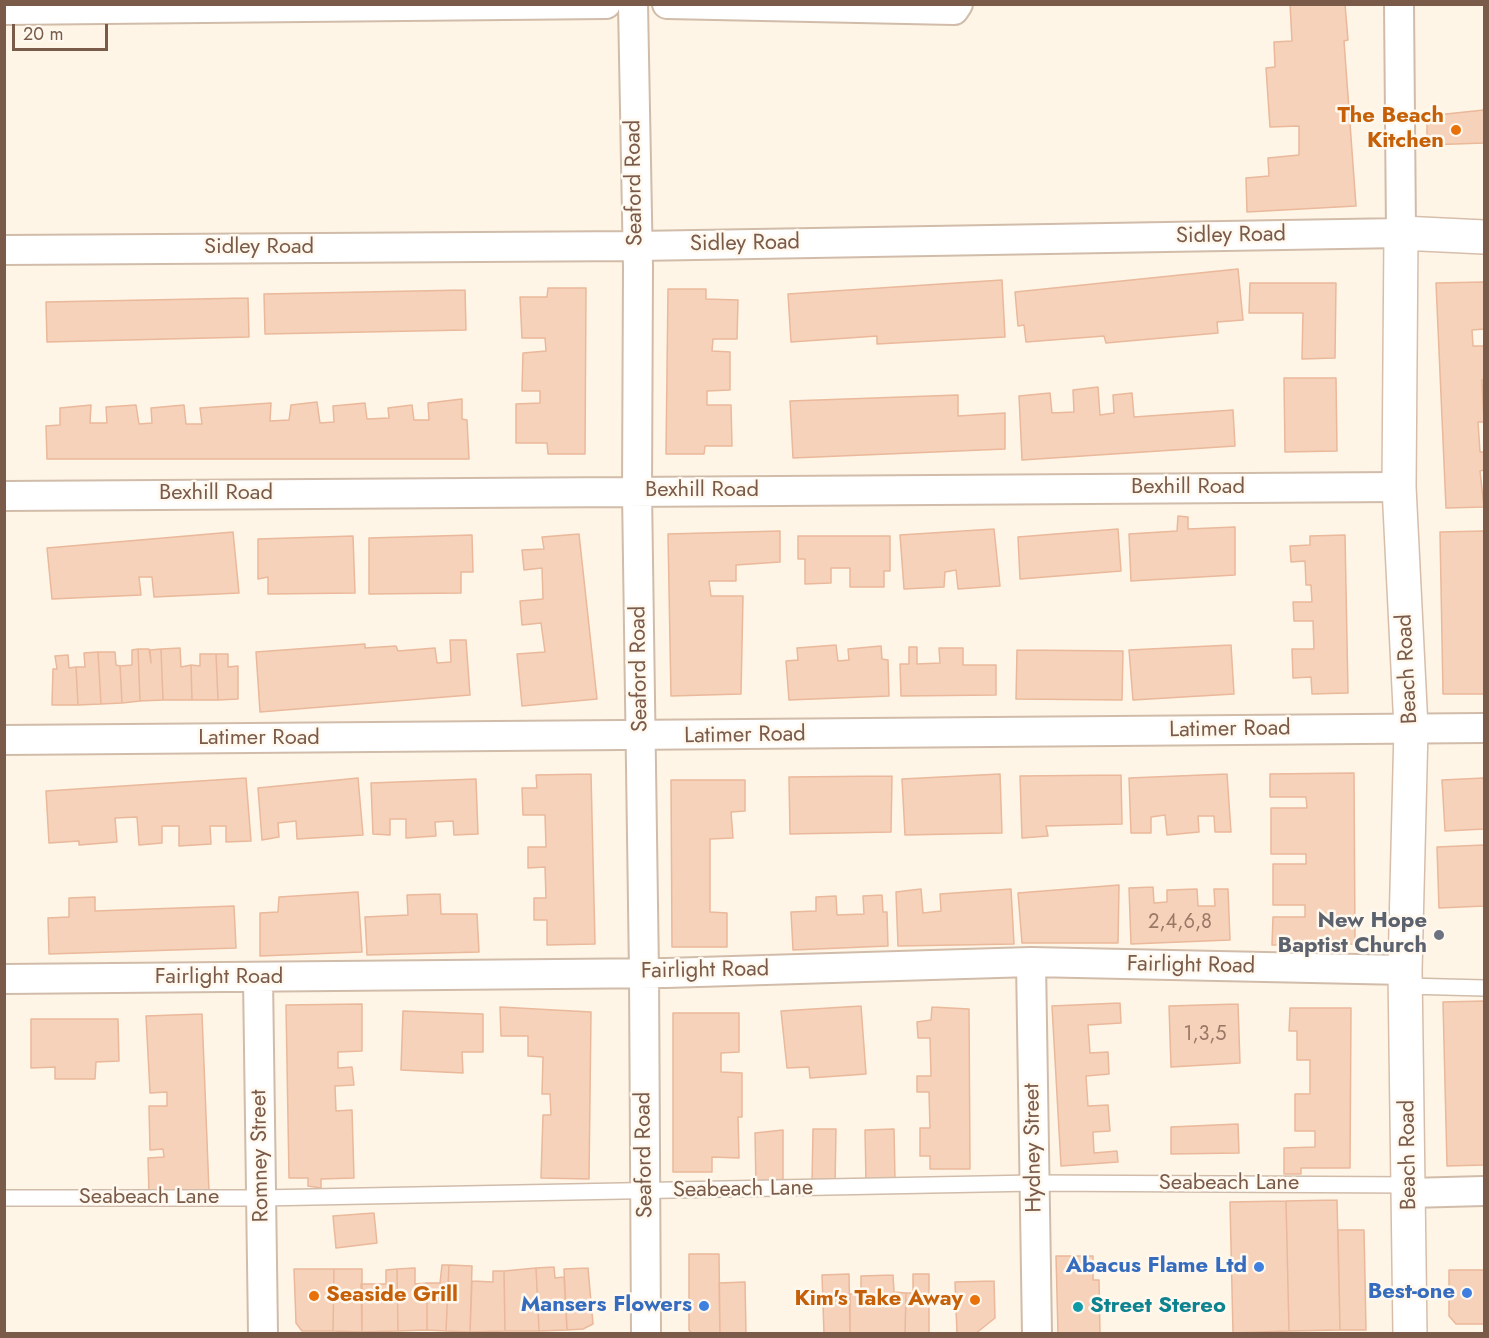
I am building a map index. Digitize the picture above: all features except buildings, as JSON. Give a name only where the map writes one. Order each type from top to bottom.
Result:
[{"type":"main road","name":"Sidley Road","points":[[1401,233],[1485,237]]},
{"type":"main road","name":"Beach Road","points":[[1401,233],[1399,487],[1411,728],[1406,978],[1410,1334]]},
{"type":"street","points":[[4,10],[606,4]]},
{"type":"street","name":"Seaford Road","points":[[633,4],[646,1334]]},
{"type":"street","points":[[668,4],[954,10],[958,4]]},
{"type":"street","name":"Beach Road","points":[[1399,4],[1401,233]]},
{"type":"street","name":"Sidley Road","points":[[4,250],[637,246],[1401,233]]},
{"type":"street","name":"Bexhill Road","points":[[4,496],[1399,487]]},
{"type":"street","name":"Latimer Road","points":[[4,741],[1485,728]]},
{"type":"street","name":"Fairlight Road","points":[[4,979],[644,973],[1032,962],[1406,978]]},
{"type":"street","name":"Hydney Street","points":[[1032,962],[1037,1334]]},
{"type":"street","name":"Romney Street","points":[[258,978],[263,1334]]},
{"type":"street","points":[[1410,1189],[1485,1191]]},
{"type":"lane","points":[[1406,978],[1485,988]]},
{"type":"lane","name":"Seabeach Lane","points":[[4,1198],[261,1198],[1034,1184],[1410,1189]]},
{"type":"place","name":"The Beach Kitchen","points":[[1456,130]]},
{"type":"place","name":"New Hope Baptist Church","points":[[1439,935]]},
{"type":"place","name":"Abacus Flame Ltd","points":[[1259,1267]]},
{"type":"place","name":"Best-one","points":[[1467,1293]]},
{"type":"place","name":"Seaside Grill","points":[[314,1296]]},
{"type":"place","name":"Kim's Take Away","points":[[975,1300]]},
{"type":"place","name":"Mansers Flowers","points":[[704,1306]]},
{"type":"place","name":"Street Stereo","points":[[1078,1307]]}]
